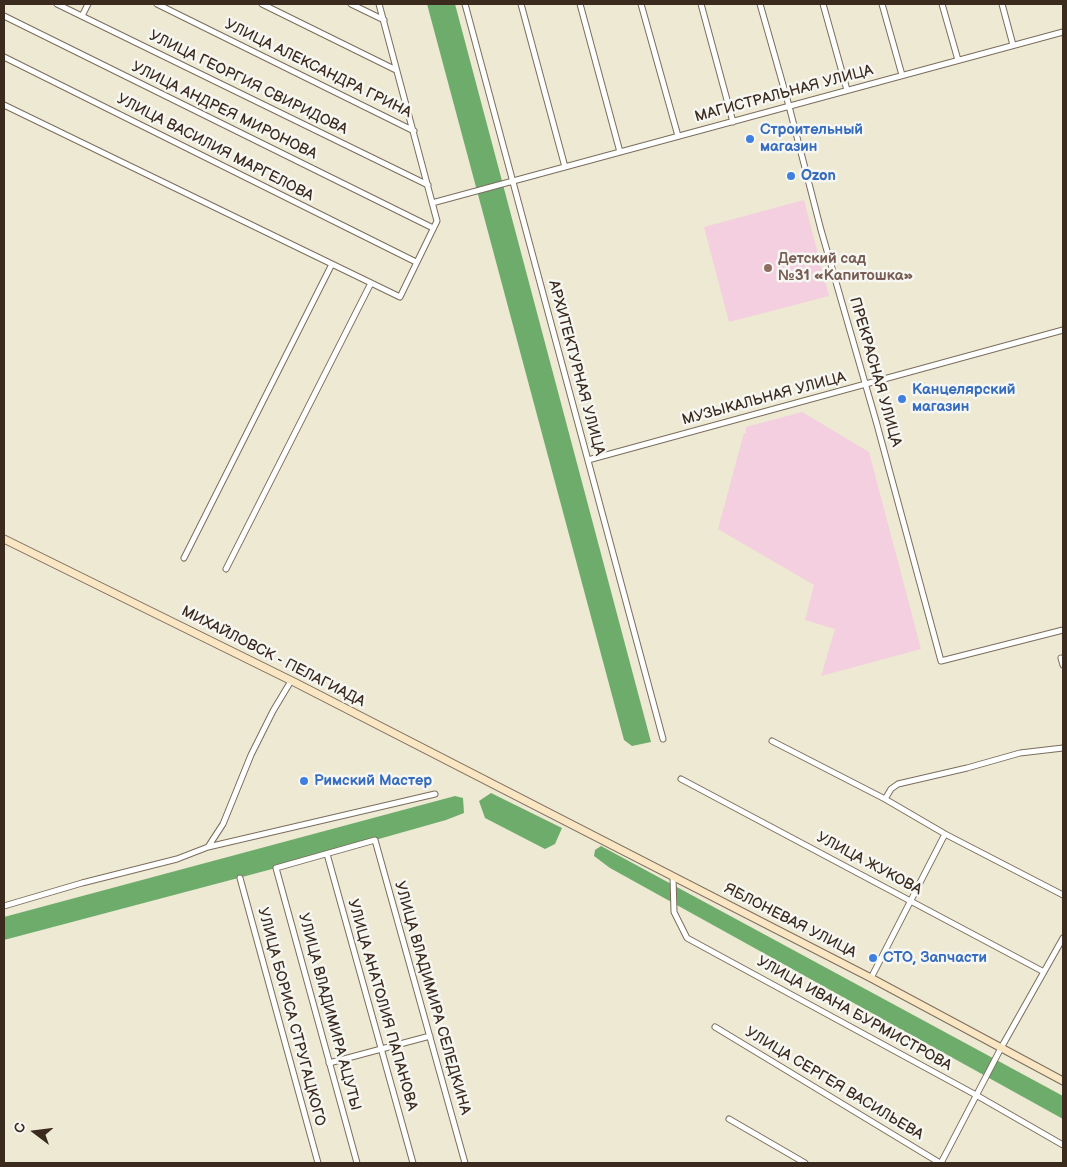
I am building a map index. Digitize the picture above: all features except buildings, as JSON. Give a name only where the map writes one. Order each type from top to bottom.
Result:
[{"type":"street","name":"УЛИЦА ГЕОРГИЯ СВИРИДОВА","points":[[58,4],[428,185]]},
{"type":"street","points":[[82,16],[88,4]]},
{"type":"street","name":"УЛИЦА АЛЕКСАНДРА ГРИНА","points":[[157,4],[414,131]]},
{"type":"street","points":[[262,4],[396,70]]},
{"type":"street","points":[[351,4],[384,20]]},
{"type":"street","points":[[4,105],[400,297],[438,221],[379,4]]},
{"type":"street","name":"АРХИТЕКТУРНАЯ УЛИЦА","points":[[465,4],[662,739]]},
{"type":"street","points":[[521,4],[565,167]]},
{"type":"street","points":[[580,4],[620,152]]},
{"type":"street","points":[[642,4],[678,136]]},
{"type":"street","points":[[701,4],[733,122]]},
{"type":"street","name":"ПРЕКРАСНАЯ УЛИЦА","points":[[760,4],[941,661],[1063,630]]},
{"type":"street","points":[[823,4],[847,90]]},
{"type":"street","points":[[882,4],[902,75]]},
{"type":"street","points":[[942,4],[958,60]]},
{"type":"street","points":[[1002,4],[1013,45]]},
{"type":"street","name":"УЛИЦА АНДРЕЯ МИРОНОВА","points":[[4,16],[433,228]]},
{"type":"street","name":"МАГИСТРАЛЬНАЯ УЛИЦА","points":[[432,203],[1063,32]]},
{"type":"street","name":"УЛИЦА ВАСИЛИЯ МАРГЕЛОВА","points":[[4,57],[416,262]]},
{"type":"street","points":[[184,558],[332,264]]},
{"type":"street","points":[[226,569],[370,283]]},
{"type":"street","name":"МУЗЫКАЛЬНАЯ УЛИЦА","points":[[588,460],[1063,330]]},
{"type":"street","name":"МИХАЙЛОВСК - ПЕЛАГИАДА","points":[[4,539],[291,680],[529,803]]},
{"type":"street","points":[[1061,658],[1063,665]]},
{"type":"street","points":[[208,847],[223,824],[251,755],[272,711],[291,680]]},
{"type":"street","points":[[772,741],[885,799],[945,834],[1063,895]]},
{"type":"street","points":[[885,799],[891,789],[898,784],[1020,753],[1063,748]]},
{"type":"street","name":"УЛИЦА ЖУКОВА","points":[[681,779],[1044,972]]},
{"type":"street","points":[[4,906],[82,883],[177,859],[208,847],[435,794]]},
{"type":"street","name":"ЯБЛОНЕВАЯ УЛИЦА","points":[[529,803],[871,978],[1063,1081]]},
{"type":"street","points":[[871,978],[945,834]]},
{"type":"street","name":"УЛИЦА ВЛАДИМИРА СЕЛЕДКИНА","points":[[327,854],[375,840],[465,1163]]},
{"type":"street","name":"УЛИЦА ВЛАДИМИРА АЦУТЫ","points":[[327,854],[276,868],[357,1163]]},
{"type":"street","name":"УЛИЦА АНАТОЛИЯ ПАПАНОВА","points":[[327,854],[413,1163]]},
{"type":"street","name":"УЛИЦА ИВАНА БУРМИСТРОВА","points":[[673,876],[674,912],[687,938],[1063,1145]]},
{"type":"street","name":"УЛИЦА БОРИСА СТРУГАЦКОГО","points":[[240,878],[318,1163]]},
{"type":"street","points":[[940,1163],[1001,1048],[1063,938]]},
{"type":"street","name":"УЛИЦА СЕРГЕЯ ВАСИЛЬЕВА","points":[[716,1027],[940,1163]]},
{"type":"street","points":[[330,1063],[430,1036]]},
{"type":"street","points":[[729,1119],[805,1163]]},
{"type":"shaded area","name":"Детский сад №31 «Капитошка»","points":[[804,200],[829,296],[729,322],[704,227]]},
{"type":"shaded area","points":[[802,412],[869,452],[921,649],[821,676],[835,629],[805,620],[814,585],[718,529],[744,433],[746,433],[746,427]]},
{"type":"green space","points":[[427,4],[455,4],[651,742],[632,746],[624,740]]},
{"type":"green space","points":[[491,793],[562,828],[555,844],[545,849],[485,818],[479,801]]},
{"type":"green space","points":[[455,796],[463,798],[464,813],[446,820],[276,868],[4,940],[4,917]]},
{"type":"green space","points":[[601,846],[1063,1096],[1063,1119],[610,868],[594,856],[595,850]]},
{"type":"place","name":"Строительный магазин","points":[[750,139]]},
{"type":"place","name":"Ozon","points":[[791,176]]},
{"type":"place","name":"Детский сад №31 «Капитошка»","points":[[768,268]]},
{"type":"place","name":"Канцелярский магазин","points":[[902,399]]},
{"type":"place","name":"Римский Мастер","points":[[304,781]]},
{"type":"place","name":"СТО, Запчасти","points":[[873,958]]}]
